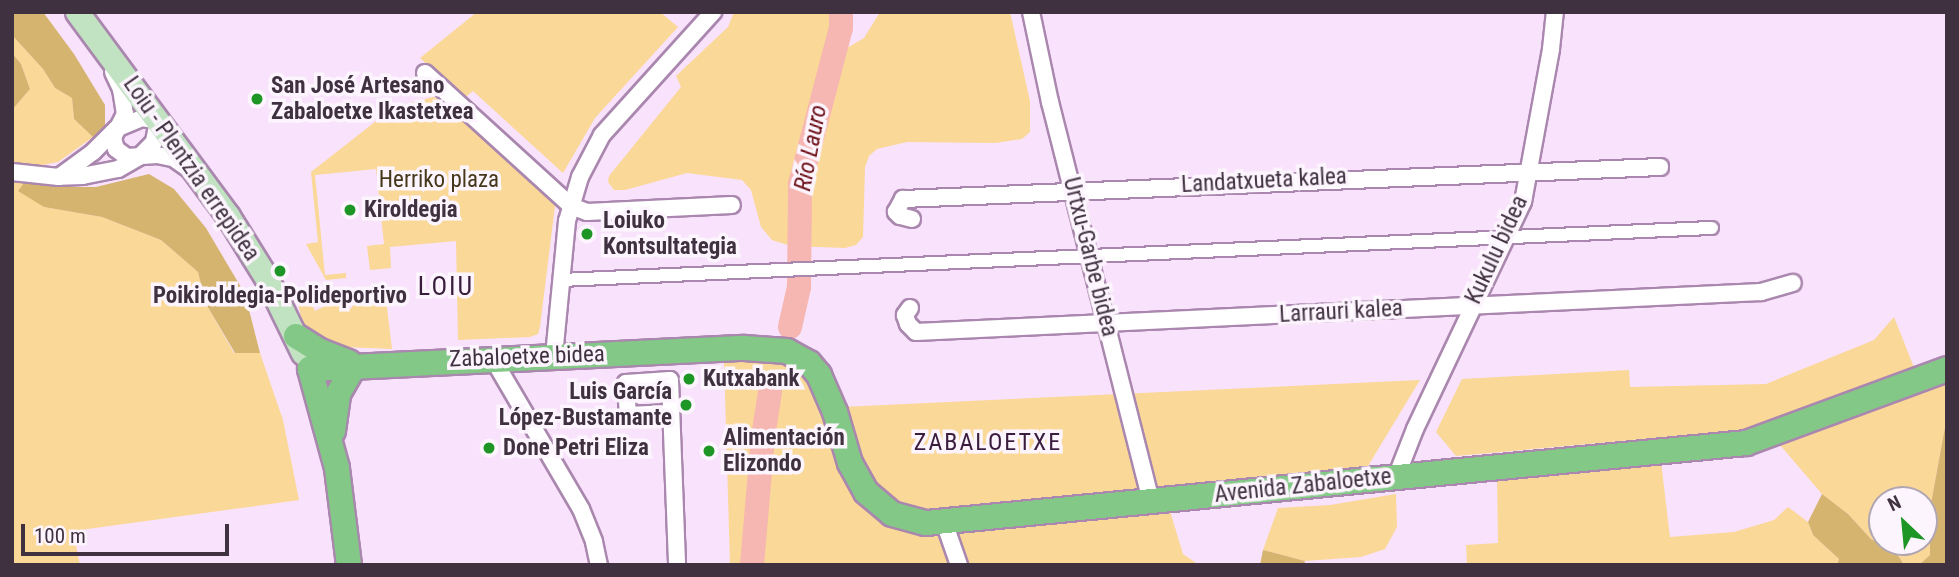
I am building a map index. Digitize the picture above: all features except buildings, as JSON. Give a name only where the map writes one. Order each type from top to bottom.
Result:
[{"type":"main road","name":"Loiu - Plentzia errepidea","points":[[77,12],[201,178],[267,279],[296,336],[310,369],[331,442],[349,565]]},
{"type":"main road","points":[[296,336],[332,357],[357,366],[338,394],[331,442]]},
{"type":"main road","name":"Zabaloetxe bidea","points":[[310,369],[744,348]]},
{"type":"main road","name":"Avenida Zabaloetxe","points":[[744,348],[787,351],[809,363],[819,375],[835,412],[856,479],[878,506],[909,520],[944,522],[1397,475],[1746,443],[1947,369]]},
{"type":"street","name":"Urtxu-Garbe bidea","points":[[1031,12],[1151,502]]},
{"type":"street","name":"Kukulu bidea","points":[[1397,475],[1415,429],[1523,202],[1531,170],[1555,12]]},
{"type":"street","points":[[554,356],[571,206],[580,177],[603,135],[706,15]]},
{"type":"street","points":[[59,177],[93,152],[116,128],[125,114],[121,89],[97,38]]},
{"type":"street","points":[[425,73],[571,206],[587,212],[732,205]]},
{"type":"street","points":[[12,172],[59,177],[83,176],[118,169],[139,157],[154,142],[158,121],[142,118],[116,128]]},
{"type":"street","points":[[116,128],[113,138],[116,149],[127,158],[157,155],[173,158],[201,178]]},
{"type":"street","name":"Landatxueta kalea","points":[[912,219],[896,212],[903,199],[1531,170],[1660,167]]},
{"type":"street","points":[[561,280],[1712,228]]},
{"type":"street","name":"Larrauri kalea","points":[[910,308],[905,315],[908,324],[916,332],[1761,292],[1793,284]]},
{"type":"street","points":[[493,359],[581,509],[594,542],[599,565]]},
{"type":"street","points":[[671,413],[677,565]]},
{"type":"street","points":[[944,522],[958,565]]},
{"type":"green space","points":[[477,12],[660,12],[678,27],[595,118],[563,173],[473,91],[464,98],[420,58]]},
{"type":"green space","points":[[734,12],[832,12],[835,38],[847,48],[864,38],[880,12],[1010,12],[1030,101],[1030,132],[1022,139],[995,143],[907,142],[877,149],[869,156],[865,167],[863,237],[856,245],[845,248],[791,246],[772,240],[761,227],[751,190],[742,180],[687,173],[625,190],[614,190],[608,182],[609,176],[681,87],[676,76],[728,27]]},
{"type":"green space","points":[[12,35],[43,69],[55,88],[72,98],[74,119],[93,137],[58,162],[37,166],[44,207],[102,217],[161,240],[198,272],[206,304],[234,353],[260,353],[283,420],[299,500],[73,531],[80,565],[12,565],[12,110],[30,89],[21,64],[12,53]]},
{"type":"green space","name":"Herriko plaza","points":[[433,97],[445,101],[552,198],[555,206],[538,334],[530,337],[458,340],[456,241],[390,247],[391,268],[370,270],[367,246],[384,244],[376,169],[315,175],[325,275],[346,273],[346,278],[326,280],[306,244],[318,242],[311,172],[394,107]]},
{"type":"green space","points":[[302,287],[315,311],[333,302],[348,311],[357,302],[385,291],[392,349],[344,347],[325,342],[303,326],[295,289]]},
{"type":"green space","points":[[1894,317],[1915,370],[1947,386],[1947,416],[1934,486],[1868,486],[1868,536],[1848,514],[1822,494],[1762,424],[1742,430],[1456,456],[1436,432],[1462,379],[1629,370],[1630,387],[1766,384],[1874,340]]},
{"type":"green space","points":[[771,358],[800,368],[820,408],[1420,380],[1368,466],[1163,488],[1183,554],[1199,565],[730,565],[724,360]]},
{"type":"green space","points":[[1661,462],[1670,537],[1734,532],[1774,520],[1788,507],[1808,522],[1813,535],[1839,559],[1837,565],[1467,565],[1466,545],[1498,543],[1497,476]]},
{"type":"green space","points":[[1396,494],[1397,527],[1385,549],[1361,557],[1305,561],[1263,550],[1278,508],[1330,505]]},
{"type":"green space","points":[[1898,556],[1929,556],[1919,565],[1904,565]]},
{"type":"shaded area","points":[[12,12],[43,12],[74,54],[105,105],[105,128],[93,137],[74,119],[72,98],[55,88],[43,69],[12,35]]},
{"type":"shaded area","points":[[12,53],[21,64],[30,89],[12,110]]},
{"type":"shaded area","points":[[37,166],[72,187],[96,187],[149,174],[174,189],[206,228],[245,294],[260,353],[235,353],[206,304],[198,272],[161,240],[102,217],[44,207],[18,191]]},
{"type":"shaded area","points":[[1947,416],[1947,565],[1919,565],[1929,556],[1938,556],[1938,486],[1934,486]]},
{"type":"shaded area","points":[[1822,494],[1848,514],[1868,536],[1868,556],[1898,556],[1904,565],[1837,565],[1839,559],[1813,535],[1808,522]]},
{"type":"shaded area","points":[[1263,550],[1305,561],[1304,565],[1260,565]]},
{"type":"waterway","name":"Río Lauro","points":[[790,327],[799,287],[800,184],[841,28],[841,12]]},
{"type":"waterway","name":"Río Lauro","points":[[752,565],[763,437],[770,392]]},
{"type":"place","name":"San José Artesano Zabaloetxe Ikastetxea","points":[[257,99]]},
{"type":"place","name":"Kiroldegia","points":[[350,210]]},
{"type":"place","name":"Loiuko Kontsultategia","points":[[587,234]]},
{"type":"place","name":"Poikiroldegia-Polideportivo","points":[[280,271]]},
{"type":"place","name":"Kutxabank","points":[[689,379]]},
{"type":"place","name":"Luis García López-Bustamante","points":[[686,405]]},
{"type":"place","name":"Done Petri Eliza","points":[[489,448]]},
{"type":"place","name":"Alimentación Elizondo","points":[[709,451]]},
{"type":"district","name":"LOIU","points":[[446,287]]},
{"type":"district","name":"ZABALOETXE","points":[[988,443]]}]
